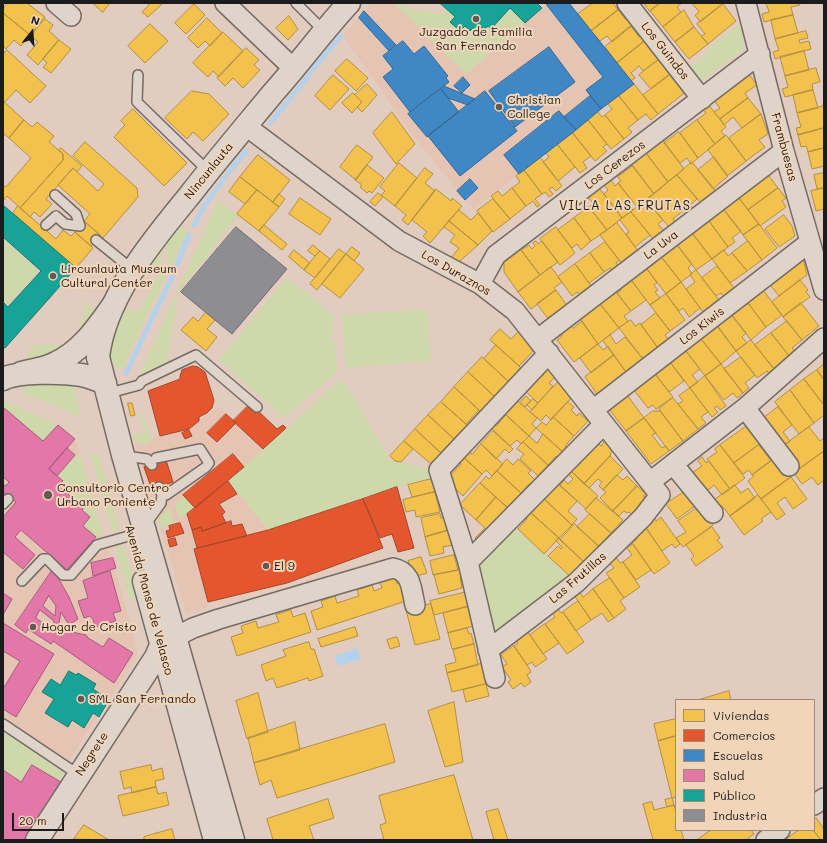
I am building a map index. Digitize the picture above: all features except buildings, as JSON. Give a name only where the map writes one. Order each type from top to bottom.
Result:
[{"type":"main road","name":"Nincunlauta","points":[[98,357],[102,334],[114,304],[133,270],[157,236],[208,171],[349,3]]},
{"type":"main road","points":[[12,376],[52,365],[76,351],[97,328],[114,304]]},
{"type":"main road","name":"Avenida Manso de Velasco","points":[[98,357],[101,388],[137,532],[168,641],[233,840]]},
{"type":"main road","points":[[12,376],[81,375],[101,388]]},
{"type":"main road","name":"Avenida Manso de Velasco","points":[[101,388],[123,455],[137,532],[169,615]]},
{"type":"main road","name":"Negrete","points":[[37,840],[79,775],[158,671],[156,657],[168,641],[165,635],[169,615]]},
{"type":"main road","name":"Avenida Manso de Velasco","points":[[158,671],[215,840]]},
{"type":"street","points":[[56,3],[71,16]]},
{"type":"street","points":[[225,3],[294,69]]},
{"type":"street","name":"Los Guindos","points":[[628,3],[702,99]]},
{"type":"street","name":"Frambuesas","points":[[746,3],[784,151],[824,290]]},
{"type":"street","name":"Los Cerezos","points":[[480,284],[496,255],[760,54]]},
{"type":"street","name":"Los Duraznos","points":[[246,126],[399,241],[480,284],[515,311],[655,489]]},
{"type":"street","name":"La Uva","points":[[468,562],[439,470],[544,346],[784,151]]},
{"type":"street","name":"Los Kiwis","points":[[468,562],[599,417],[810,242]]},
{"type":"street","name":"Las Frutillas","points":[[488,650],[576,583],[643,517],[655,489],[673,464],[745,408],[824,338]]},
{"type":"street","points":[[745,408],[789,466]]},
{"type":"street","points":[[673,464],[713,513]]},
{"type":"street","points":[[468,562],[495,678]]},
{"type":"street","points":[[168,641],[193,628],[219,619],[393,568],[400,570],[407,575],[415,605]]},
{"type":"street","points":[[815,804],[824,798]]},
{"type":"street","points":[[766,840],[779,831]]},
{"type":"lane","points":[[296,3],[324,31]]},
{"type":"lane","points":[[138,75],[137,102],[208,171]]},
{"type":"lane","points":[[46,225],[56,216],[65,224],[80,226],[76,214],[55,195]]},
{"type":"lane","points":[[96,240],[133,270]]},
{"type":"lane","points":[[101,388],[140,386],[142,381],[196,355],[257,407]]},
{"type":"lane","points":[[22,582],[43,559],[47,559],[63,575],[70,575],[97,544],[137,532],[164,499],[206,467],[209,463],[200,449],[154,461],[123,455]]},
{"type":"lane","points":[[164,485],[162,495],[164,499]]},
{"type":"lane","points":[[3,724],[79,775]]},
{"type":"shaded area","name":"Christian College","points":[[371,3],[394,3],[466,74],[548,3],[569,3],[634,84],[474,209],[465,200],[412,134],[343,36]]},
{"type":"shaded area","points":[[248,406],[252,410],[255,408],[277,429],[283,425],[286,428],[228,481],[363,499],[383,548],[287,583],[208,602],[207,607],[186,613],[135,442],[139,444],[150,442],[151,439],[189,429],[219,407],[233,421]]},
{"type":"shaded area","points":[[3,407],[43,441],[58,425],[75,439],[81,455],[105,542],[113,558],[138,655],[66,765],[58,780],[61,782],[24,840],[3,840]]},
{"type":"green space","points":[[394,3],[408,3],[407,9],[446,14],[446,9],[455,17],[460,31],[465,26],[470,31],[473,28],[480,34],[488,26],[491,29],[510,8],[525,23],[466,74]]},
{"type":"green space","points":[[740,24],[744,49],[698,84],[687,69],[710,51],[708,48]]},
{"type":"green space","points":[[218,200],[238,216],[178,293],[167,364],[139,376]]},
{"type":"green space","points":[[179,225],[188,233],[181,244],[170,277],[165,244]]},
{"type":"green space","points":[[3,238],[39,271],[8,305],[3,301]]},
{"type":"green space","points":[[161,248],[163,275],[165,278],[123,368],[120,369],[114,364],[111,358],[110,350],[114,332],[124,310],[140,310],[160,272],[146,269]]},
{"type":"green space","points":[[287,277],[334,315],[331,339],[335,342],[337,372],[284,418],[219,360]]},
{"type":"green space","points":[[84,297],[94,312],[82,330],[56,354],[25,362],[28,352],[34,345],[59,345],[72,339],[77,333],[83,319]]},
{"type":"green space","points":[[427,309],[431,361],[346,368],[341,315]]},
{"type":"green space","points":[[342,378],[390,459],[429,470],[433,477],[397,487],[268,530],[228,481]]},
{"type":"green space","points":[[73,384],[81,417],[23,393],[22,385]]},
{"type":"green space","points":[[3,400],[58,425],[43,441],[3,407]]},
{"type":"green space","points":[[143,412],[151,439],[150,442],[144,445],[135,442],[132,435],[145,432],[139,413]]},
{"type":"green space","points":[[80,452],[103,535],[96,537],[83,526],[90,517],[82,510],[84,507],[58,486],[63,481],[57,476]]},
{"type":"green space","points":[[90,453],[99,456],[107,483],[99,485]]},
{"type":"green space","points":[[109,491],[119,529],[111,531],[102,493]]},
{"type":"green space","points":[[183,495],[195,508],[179,519],[175,503]]},
{"type":"green space","points":[[170,507],[174,523],[160,528],[158,520]]},
{"type":"green space","points":[[511,524],[574,581],[493,638],[474,569]]},
{"type":"green space","points":[[115,545],[124,547],[140,601],[129,598]]},
{"type":"green space","points":[[3,731],[64,771],[58,780],[32,765],[21,782],[3,770]]},
{"type":"water","points":[[357,648],[361,659],[338,666],[335,656]]},
{"type":"waterway","points":[[312,70],[341,36]]},
{"type":"waterway","points":[[298,89],[310,74]]},
{"type":"waterway","points":[[270,123],[296,92]]},
{"type":"waterway","points":[[240,159],[246,151]]},
{"type":"waterway","points":[[227,175],[237,162]]},
{"type":"waterway","points":[[194,225],[206,203],[224,179]]},
{"type":"waterway","points":[[126,373],[172,277],[189,235]]},
{"type":"place","name":"Juzgado de Familia San Fernando","points":[[476,19]]},
{"type":"place","name":"Christian College","points":[[499,107]]},
{"type":"place","name":"Lircunlauta Museum Cultural Center","points":[[53,276]]},
{"type":"place","name":"Consultorio Centro Urbano Poniente","points":[[48,495]]},
{"type":"place","name":"El 9","points":[[266,566]]},
{"type":"place","name":"Hogar de Cristo","points":[[33,627]]},
{"type":"place","name":"SML San Fernando","points":[[81,699]]},
{"type":"district","name":"VILLA LAS FRUTAS","points":[[625,206]]}]
